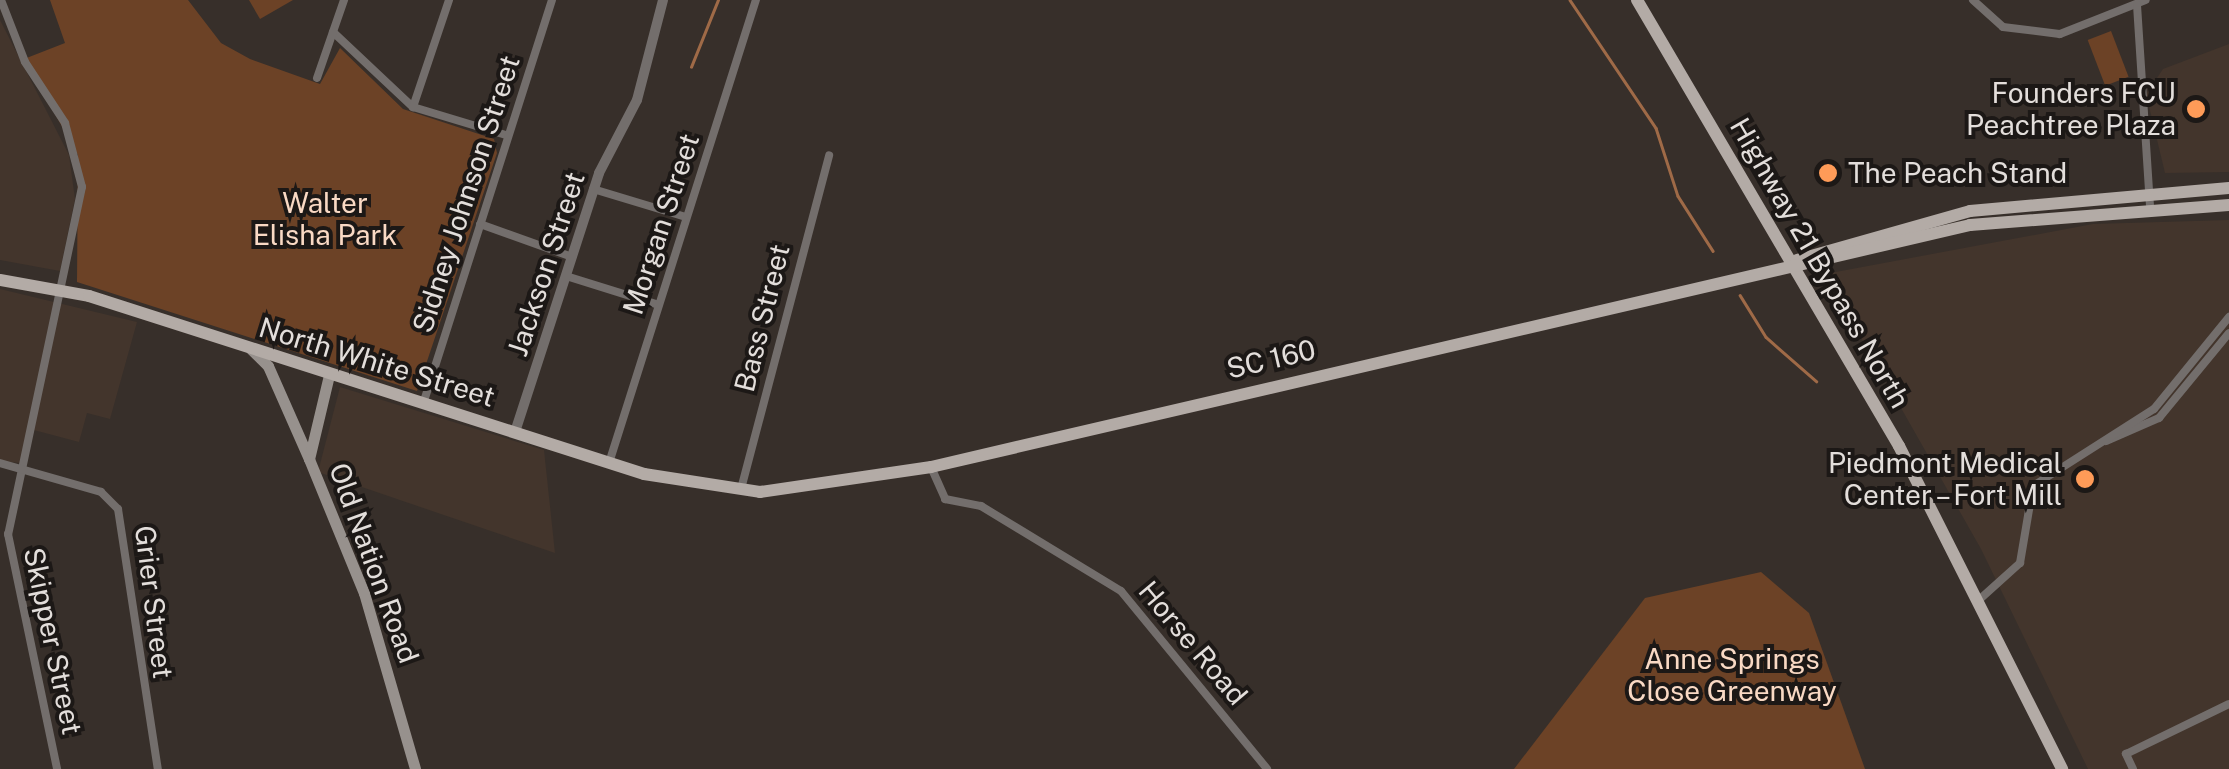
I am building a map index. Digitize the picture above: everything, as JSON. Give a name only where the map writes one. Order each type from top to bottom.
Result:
[{"type":"main road","name":"Highway 21 Bypass North","points":[[1636,0],[1980,599],[2062,769]]},
{"type":"main road","name":"SC 160","points":[[740,492],[931,467],[1970,225],[2229,188]]},
{"type":"main road","name":"SC 160","points":[[2149,198],[2229,205]]},
{"type":"main road","name":"North White Street","points":[[0,280],[64,289],[610,462],[740,492]]},
{"type":"main road","points":[[251,349],[268,366],[309,459]]},
{"type":"main road","name":"Old Nation Road","points":[[329,375],[309,459],[364,593],[415,769]]},
{"type":"street","name":"Skipper Street","points":[[1,0],[76,154],[81,223],[8,534],[57,769]]},
{"type":"street","points":[[317,78],[344,0]]},
{"type":"street","points":[[413,107],[449,0]]},
{"type":"street","name":"Sidney Johnson Street","points":[[424,401],[552,0]]},
{"type":"street","name":"Jackson Street","points":[[515,432],[593,188],[637,100],[664,0]]},
{"type":"street","name":"Morgan Street","points":[[610,462],[756,0]]},
{"type":"street","points":[[1973,0],[2003,27],[2060,34],[2146,0]]},
{"type":"street","points":[[2137,5],[2149,198]]},
{"type":"street","points":[[333,32],[413,107],[506,135]]},
{"type":"street","name":"Bass Street","points":[[740,492],[829,155]]},
{"type":"street","points":[[593,188],[686,217]]},
{"type":"street","points":[[480,224],[572,257]]},
{"type":"street","points":[[566,276],[659,305]]},
{"type":"street","points":[[2176,391],[2229,317]]},
{"type":"street","points":[[1980,599],[2020,563],[2033,486],[2106,442],[2176,391],[2229,333]]},
{"type":"street","name":"Grier Street","points":[[0,463],[22,466],[101,492],[118,509],[158,769]]},
{"type":"street","name":"Horse Road","points":[[931,467],[945,499],[981,506],[1121,591],[1266,769]]},
{"type":"street","points":[[2133,769],[2126,754],[2229,704]]},
{"type":"shaded area","points":[[0,20],[69,155],[75,199],[60,271],[0,260]]},
{"type":"shaded area","points":[[2229,44],[2229,172],[2165,173],[2146,94],[2163,69]]},
{"type":"shaded area","name":"Piedmont Medical Center – Fort Mill","points":[[2229,220],[2229,769],[2088,769],[1981,549],[1825,274],[2093,224]]},
{"type":"shaded area","points":[[0,289],[137,322],[110,419],[87,413],[79,442],[30,429],[21,463],[0,461]]},
{"type":"shaded area","points":[[340,387],[544,450],[555,553],[318,472]]},
{"type":"green space","name":"Walter Elisha Park","points":[[50,0],[188,0],[221,43],[250,59],[320,84],[340,48],[403,109],[494,139],[497,153],[417,391],[77,282],[78,155],[24,59],[65,43]]},
{"type":"green space","points":[[249,0],[293,0],[260,19]]},
{"type":"green space","points":[[2111,31],[2129,77],[2105,86],[2088,40]]},
{"type":"green space","name":"Anne Springs Close Greenway","points":[[1761,572],[1809,613],[1865,769],[1514,769],[1645,598]]},
{"type":"waterway","points":[[691,67],[718,0]]},
{"type":"waterway","points":[[1570,0],[1656,128],[1678,196],[1713,251]]},
{"type":"waterway","points":[[1740,295],[1766,337],[1816,381]]},
{"type":"place","name":"Founders FCU Peachtree Plaza","points":[[2196,109]]},
{"type":"place","name":"The Peach Stand","points":[[1828,173]]},
{"type":"place","name":"Piedmont Medical Center – Fort Mill","points":[[2085,479]]}]
